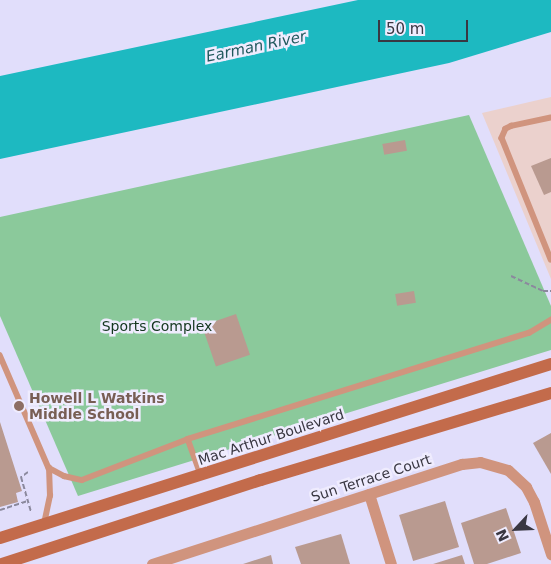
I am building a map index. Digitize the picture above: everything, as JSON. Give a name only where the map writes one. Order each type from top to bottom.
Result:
[{"type":"street","name":"Mac Arthur Boulevard","points":[[0,538],[551,364]]},
{"type":"street","points":[[2,564],[261,480],[551,393]]},
{"type":"street","name":"Sun Terrace Court","points":[[152,564],[462,464],[480,462],[496,465],[515,475],[526,487],[534,502],[551,554]]},
{"type":"street","points":[[369,494],[391,564]]},
{"type":"street","points":[[192,552],[196,564]]},
{"type":"lane","points":[[551,118],[512,126],[506,129],[502,138],[551,259]]},
{"type":"lane","points":[[49,468],[64,476],[82,480],[188,439],[529,333],[551,320]]},
{"type":"lane","points":[[0,355],[49,468],[50,496],[44,524]]},
{"type":"lane","points":[[188,439],[201,474]]},
{"type":"path","points":[[511,276],[543,291],[551,291]]},
{"type":"path","points":[[28,472],[21,477],[31,514]]},
{"type":"path","points":[[0,510],[28,501]]},
{"type":"shaded area","points":[[551,97],[551,279],[482,113]]},
{"type":"green space","name":"Sports Complex","points":[[469,115],[551,306],[551,350],[78,496],[0,316],[0,217]]},
{"type":"water","name":"Earman River","points":[[358,0],[551,0],[551,32],[449,63],[0,159],[0,76]]},
{"type":"building","points":[[405,140],[407,151],[384,155],[382,144]]},
{"type":"building","points":[[551,158],[551,192],[544,195],[531,166]]},
{"type":"building","points":[[414,291],[416,303],[397,306],[395,294]]},
{"type":"building","points":[[236,314],[250,355],[216,366],[202,326]]},
{"type":"building","points":[[0,422],[22,491],[16,493],[18,502],[0,507]]},
{"type":"building","points":[[551,433],[551,474],[533,443]]},
{"type":"building","points":[[445,501],[459,547],[413,561],[399,515]]},
{"type":"building","points":[[506,508],[521,553],[487,564],[474,564],[461,523]]},
{"type":"building","points":[[341,534],[350,564],[301,564],[295,547]]},
{"type":"building","points":[[271,555],[273,564],[243,564]]},
{"type":"building","points":[[462,555],[465,564],[433,564]]},
{"type":"place","name":"Howell L Watkins Middle School","points":[[19,406]]}]
